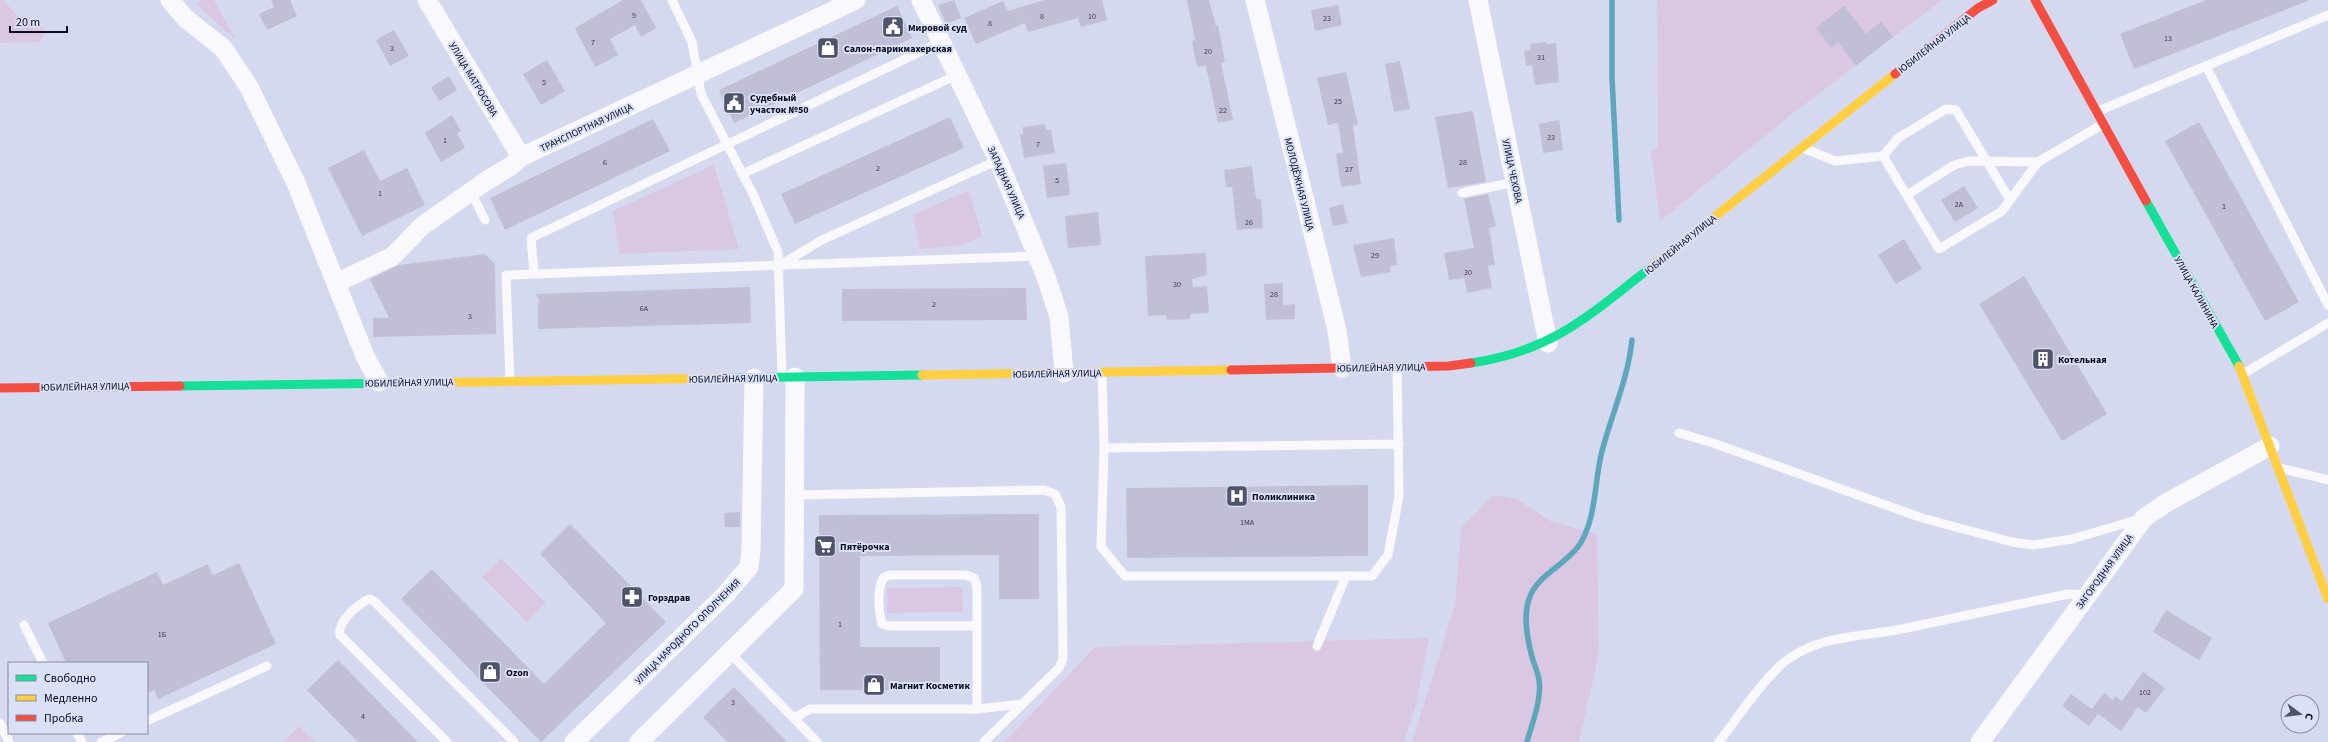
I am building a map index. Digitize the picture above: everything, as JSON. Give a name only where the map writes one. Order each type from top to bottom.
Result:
[{"type":"main road","name":"ЮБИЛЕЙНАЯ УЛИЦА","points":[[0,388],[1064,373],[1449,366],[1489,362],[1522,354],[1548,343],[1581,323],[1978,8],[1993,0]]},
{"type":"main road","name":"УЛИЦА КАЛИНИНА","points":[[2035,0],[2243,374],[2328,599]]},
{"type":"street","points":[[170,0],[185,18],[223,48],[249,87],[296,183],[364,356],[379,382]]},
{"type":"street","name":"УЛИЦА МАТРОСОВА","points":[[427,0],[521,157]]},
{"type":"street","name":"ТРАНСПОРТНАЯ УЛИЦА","points":[[336,283],[393,256],[422,226],[470,192],[511,166],[521,157],[856,0]]},
{"type":"street","name":"ЗАПАДНАЯ УЛИЦА","points":[[921,0],[998,160],[1038,256],[1059,317],[1064,373]]},
{"type":"street","name":"МОЛОДЁЖНАЯ УЛИЦА","points":[[1255,0],[1336,330],[1342,368]]},
{"type":"street","name":"УЛИЦА ЧЕХОВА","points":[[1478,0],[1548,343]]},
{"type":"street","points":[[640,742],[794,589],[795,495],[789,377]]},
{"type":"street","name":"УЛИЦА НАРОДНОГО ОПОЛЧЕНИЯ","points":[[574,742],[726,594],[749,567],[751,551],[754,378]]},
{"type":"street","name":"ЗАГОРОДНАЯ УЛИЦА","points":[[1980,742],[2144,518],[2166,503],[2270,446]]},
{"type":"lane","points":[[672,0],[692,42],[701,94],[742,174],[778,252],[789,377]]},
{"type":"lane","points":[[2096,112],[2328,15]]},
{"type":"lane","points":[[534,273],[530,238],[941,42]]},
{"type":"lane","points":[[2206,66],[2328,305]]},
{"type":"lane","points":[[742,174],[957,75]]},
{"type":"lane","points":[[1801,147],[1835,161],[1883,156],[1898,138],[1946,109],[1956,110],[2010,200]]},
{"type":"lane","points":[[1883,156],[1939,249],[2002,211],[2038,162],[2103,124]]},
{"type":"lane","points":[[779,266],[822,240],[998,160]]},
{"type":"lane","points":[[1907,195],[1954,165],[1969,161],[2038,162]]},
{"type":"lane","points":[[1462,193],[1515,182]]},
{"type":"lane","points":[[470,192],[485,220]]},
{"type":"lane","points":[[510,381],[506,275],[1038,256]]},
{"type":"lane","points":[[2243,374],[2328,323]]},
{"type":"lane","points":[[1102,372],[1104,448],[1101,547],[1125,576],[1372,576],[1388,555],[1399,496],[1397,367]]},
{"type":"lane","points":[[1679,433],[1713,443],[1922,518],[2012,542],[2033,545],[2072,539],[2144,518]]},
{"type":"lane","points":[[1104,448],[1399,444]]},
{"type":"lane","points":[[2279,468],[2328,480]]},
{"type":"lane","points":[[795,495],[1044,490],[1055,494],[1061,507],[1063,659],[1059,668],[984,742]]},
{"type":"lane","points":[[977,626],[889,626],[882,624],[880,617],[880,586],[882,578],[889,575],[966,575],[974,578],[977,586],[977,626],[977,709]]},
{"type":"lane","points":[[1317,646],[1346,576]]},
{"type":"lane","points":[[1719,742],[1757,692],[1783,664],[1811,646],[1827,640],[1900,629],[2068,594],[2087,595]]},
{"type":"lane","points":[[447,742],[340,635],[339,630],[341,624],[364,601],[369,599],[374,601],[514,742]]},
{"type":"lane","points":[[24,625],[42,662]]},
{"type":"lane","points":[[730,653],[817,742]]},
{"type":"lane","points":[[148,721],[267,666]]},
{"type":"lane","points":[[794,718],[810,709],[977,709],[1022,704]]},
{"type":"lane","points":[[0,723],[9,742]]},
{"type":"lane","points":[[101,742],[119,734]]},
{"type":"shaded area","points":[[0,0],[3,0],[18,16],[39,19],[45,33],[40,42],[0,43]]},
{"type":"shaded area","points":[[203,0],[214,0],[236,40],[196,4]]},
{"type":"shaded area","points":[[1657,0],[1942,0],[1792,114],[1660,221],[1651,151],[1658,147]]},
{"type":"shaded area","points":[[714,165],[739,249],[620,254],[613,211]]},
{"type":"shaded area","points":[[969,190],[982,236],[962,245],[920,249],[913,215]]},
{"type":"shaded area","points":[[1493,495],[1517,499],[1550,521],[1597,534],[1599,652],[1579,742],[1412,742],[1455,605],[1461,528]]},
{"type":"shaded area","points":[[501,558],[546,603],[527,622],[482,577]]},
{"type":"shaded area","points":[[962,587],[963,612],[887,613],[887,588]]},
{"type":"shaded area","points":[[1429,638],[1416,704],[1404,742],[1005,742],[1095,647]]},
{"type":"shaded area","points":[[299,726],[315,742],[283,742]]},
{"type":"building","points":[[271,0],[290,0],[297,16],[267,30],[259,14],[274,7]]},
{"type":"building","points":[[623,0],[641,0],[656,28],[641,37],[635,25],[610,39],[618,55],[595,67],[575,28]]},
{"type":"building","points":[[954,0],[961,18],[946,24],[938,5]]},
{"type":"building","points":[[1044,0],[1102,0],[1107,20],[1081,27],[1078,18],[1028,32],[1025,23],[976,44],[964,18],[1003,1],[1008,11]]},
{"type":"building","points":[[1187,0],[1209,0],[1216,26],[1218,25],[1225,62],[1221,63],[1233,120],[1218,123],[1206,66],[1197,67],[1192,41],[1195,40]]},
{"type":"building","points":[[2206,0],[2308,1],[2134,69],[2120,34]]},
{"type":"building","points":[[1338,5],[1342,25],[1315,31],[1311,10]]},
{"type":"building","points":[[897,6],[912,38],[734,123],[719,90]]},
{"type":"building","points":[[1844,6],[1866,34],[1881,22],[1893,37],[1856,66],[1838,42],[1831,48],[1816,28]]},
{"type":"building","points":[[394,30],[409,56],[390,66],[376,40]]},
{"type":"building","points":[[1546,42],[1546,44],[1556,43],[1559,82],[1535,85],[1532,65],[1526,66],[1524,51],[1530,50],[1530,44]]},
{"type":"building","points":[[547,60],[565,91],[541,105],[523,74]]},
{"type":"building","points":[[1400,61],[1410,109],[1394,112],[1385,64]]},
{"type":"building","points":[[1346,72],[1358,125],[1353,126],[1361,184],[1341,187],[1336,154],[1343,153],[1338,123],[1328,125],[1317,78]]},
{"type":"building","points":[[449,76],[457,90],[439,101],[431,87]]},
{"type":"building","points":[[1473,111],[1486,182],[1448,188],[1435,117]]},
{"type":"building","points":[[452,115],[461,131],[457,133],[465,148],[441,162],[425,133]]},
{"type":"building","points":[[950,117],[964,148],[795,224],[781,194]]},
{"type":"building","points":[[653,119],[670,151],[505,230],[490,198]]},
{"type":"building","points":[[1559,120],[1563,150],[1543,153],[1539,124]]},
{"type":"building","points":[[2199,122],[2299,302],[2265,321],[2165,141]]},
{"type":"building","points":[[1045,124],[1046,130],[1051,130],[1055,153],[1024,158],[1020,134],[1023,134],[1023,127]]},
{"type":"building","points":[[364,150],[380,181],[407,168],[425,205],[362,236],[328,168]]},
{"type":"building","points":[[1066,163],[1070,195],[1047,198],[1043,166]]},
{"type":"building","points":[[1252,166],[1256,199],[1261,199],[1263,228],[1237,230],[1232,187],[1226,187],[1224,170]]},
{"type":"building","points":[[1964,186],[1978,208],[1955,222],[1941,200]]},
{"type":"building","points":[[1488,194],[1496,226],[1489,228],[1495,265],[1488,266],[1492,288],[1467,293],[1464,278],[1449,280],[1444,253],[1474,248],[1464,199]]},
{"type":"building","points":[[1343,204],[1348,223],[1333,226],[1329,208]]},
{"type":"building","points":[[1098,212],[1101,245],[1068,248],[1065,216]]},
{"type":"building","points":[[1394,238],[1397,265],[1390,266],[1391,272],[1361,277],[1353,245]]},
{"type":"building","points":[[1904,239],[1922,269],[1896,284],[1878,255]]},
{"type":"building","points":[[1206,253],[1207,275],[1192,279],[1193,287],[1207,286],[1209,313],[1190,314],[1190,319],[1167,320],[1166,315],[1148,316],[1145,256]]},
{"type":"building","points":[[485,254],[495,264],[496,334],[373,337],[373,318],[389,318],[370,279],[399,265]]},
{"type":"building","name":"Котельная","points":[[2024,276],[2107,414],[2062,441],[1979,304]]},
{"type":"building","points":[[1283,283],[1283,305],[1295,304],[1295,319],[1266,320],[1264,284]]},
{"type":"building","points":[[750,287],[751,323],[538,329],[538,302],[541,305],[536,294]]},
{"type":"building","points":[[1026,288],[1027,320],[842,321],[842,289]]},
{"type":"building","points":[[1368,485],[1368,556],[1127,558],[1126,488]]},
{"type":"building","points":[[740,512],[740,527],[725,527],[724,513]]},
{"type":"building","points":[[1039,514],[1039,599],[999,599],[999,555],[860,556],[860,647],[940,647],[940,690],[820,690],[819,515]]},
{"type":"building","points":[[570,524],[666,622],[541,742],[401,599],[432,569],[544,684],[606,623],[540,554]]},
{"type":"building","points":[[239,563],[276,644],[158,699],[154,690],[148,693],[148,662],[66,662],[48,623],[157,572],[163,585],[208,564],[213,575]]},
{"type":"building","points":[[2166,610],[2212,638],[2199,660],[2153,632]]},
{"type":"building","points":[[338,660],[418,742],[358,742],[307,690]]},
{"type":"building","points":[[2143,672],[2165,688],[2146,713],[2138,707],[2121,731],[2098,714],[2089,726],[2062,706],[2071,694],[2092,709],[2104,693],[2113,700],[2115,696],[2122,701]]},
{"type":"building","points":[[734,687],[787,742],[727,742],[703,717]]},
{"type":"waterway","points":[[1612,0],[1612,77],[1619,220]]},
{"type":"waterway","points":[[1527,742],[1536,711],[1540,688],[1528,642],[1526,626],[1528,601],[1535,587],[1541,580],[1575,551],[1585,533],[1592,510],[1599,463],[1627,368],[1632,340]]},
{"type":"traffic: fast","points":[[2146,201],[2239,366]]},
{"type":"traffic: fast","points":[[1471,363],[1525,350],[1568,329],[1588,316],[1651,267]]},
{"type":"traffic: fast","points":[[732,378],[922,375]]},
{"type":"traffic: fast","points":[[180,386],[405,383]]},
{"type":"traffic: slow","points":[[1651,267],[1895,74]]},
{"type":"traffic: slow","points":[[2239,366],[2328,599]]},
{"type":"traffic: slow","points":[[922,375],[1231,370]]},
{"type":"traffic: slow","points":[[405,383],[732,378]]},
{"type":"traffic: jam","points":[[1895,74],[1978,8],[1993,0]]},
{"type":"traffic: jam","points":[[2035,0],[2146,201]]},
{"type":"traffic: jam","points":[[1231,370],[1449,366],[1471,363]]},
{"type":"traffic: jam","points":[[0,388],[180,386]]},
{"type":"place","name":"Мировой суд","points":[[893,27]]},
{"type":"place","name":"Салон-парикмахерская","points":[[828,48]]},
{"type":"place","name":"Судебный участок №50","points":[[734,103]]},
{"type":"place","name":"Котельная","points":[[2043,359]]},
{"type":"place","name":"Поликлиника","points":[[1237,496]]},
{"type":"place","name":"Пятёрочка","points":[[825,546]]},
{"type":"place","name":"Горздрав","points":[[632,597]]},
{"type":"place","name":"Ozon","points":[[490,672]]},
{"type":"place","name":"Магнит Косметик","points":[[874,685]]}]
